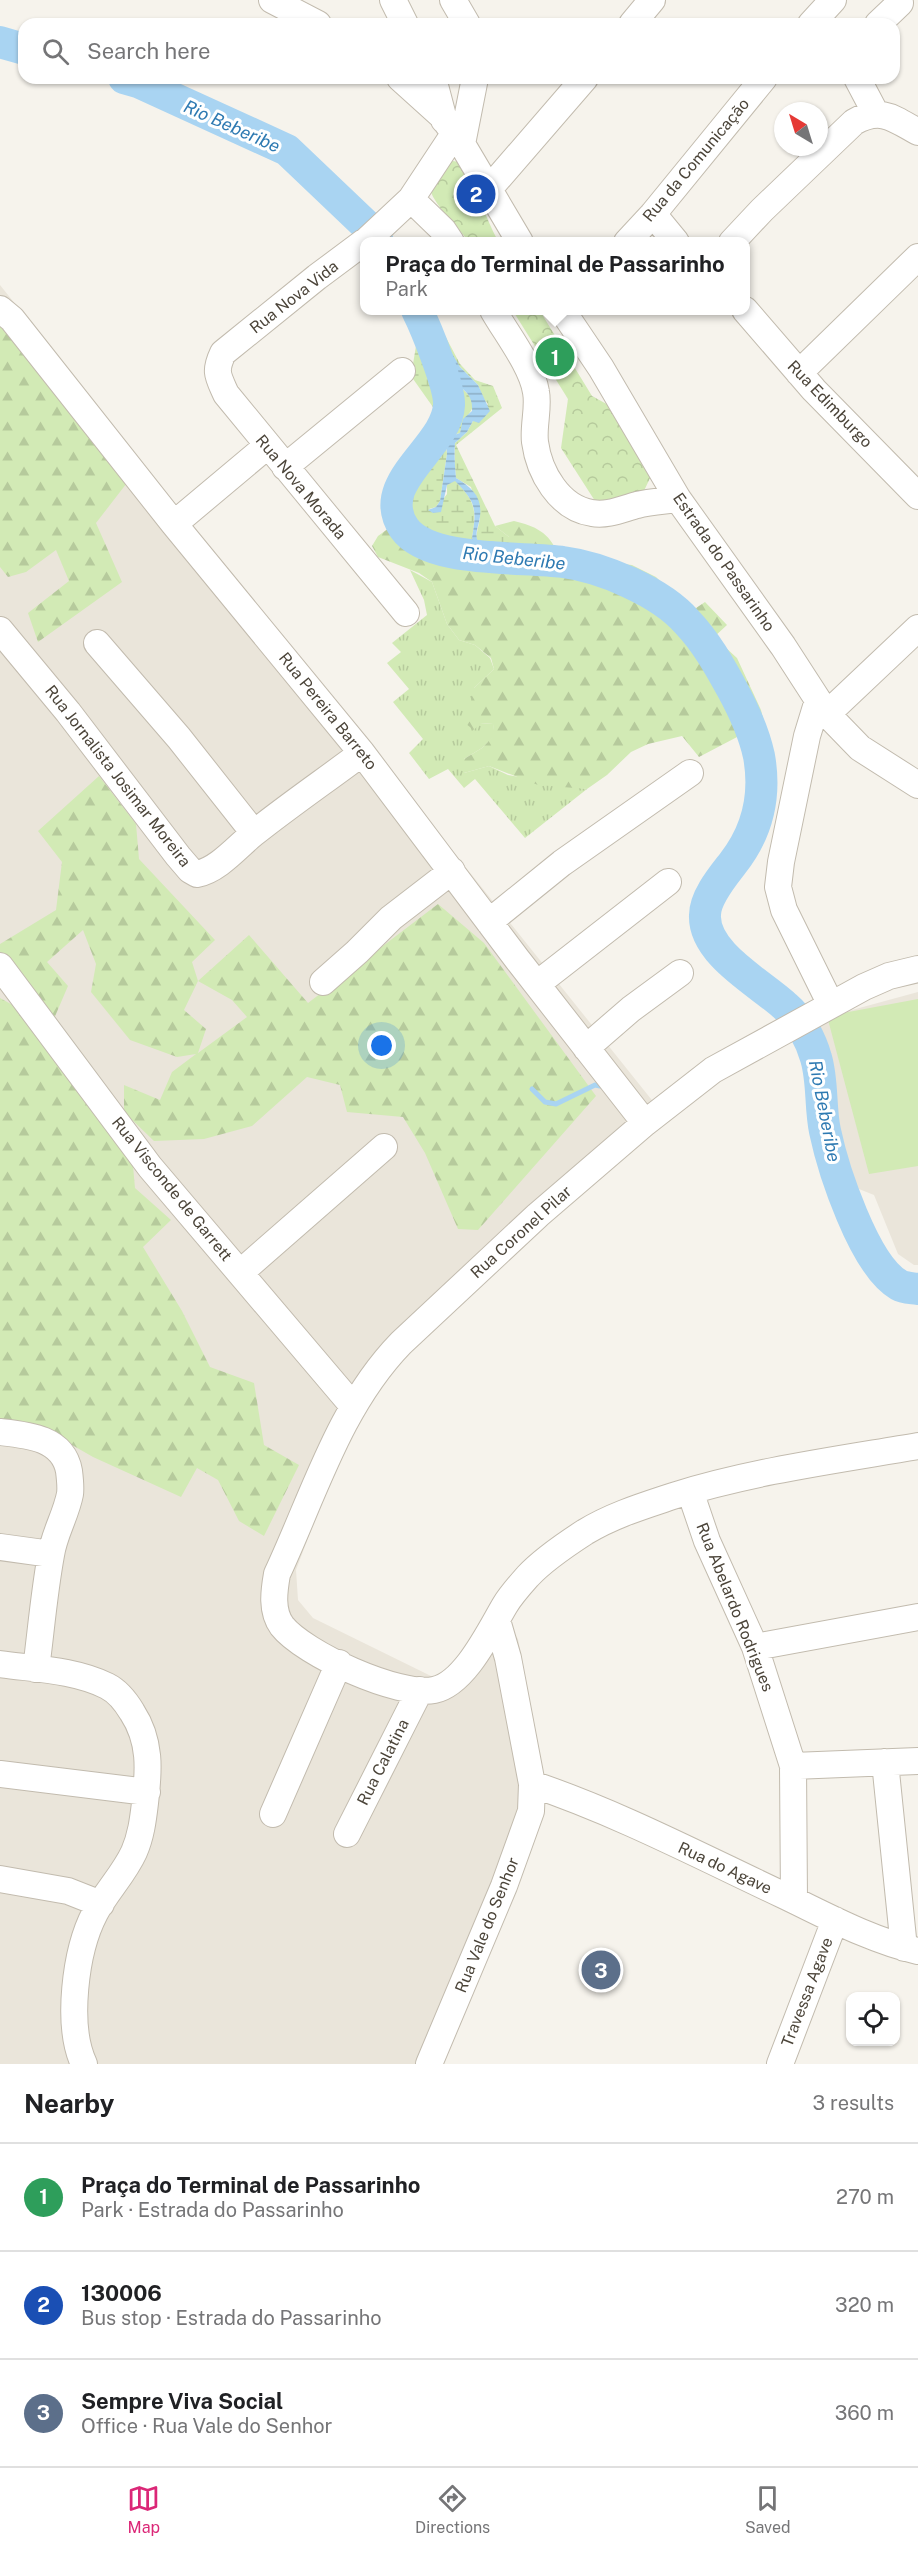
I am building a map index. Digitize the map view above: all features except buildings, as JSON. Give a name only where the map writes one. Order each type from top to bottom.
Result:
[{"type":"street","points":[[272,0],[306,18]]},
{"type":"street","points":[[393,0],[402,18]]},
{"type":"street","points":[[453,0],[464,18]]},
{"type":"street","points":[[468,18],[474,0]]},
{"type":"street","points":[[637,18],[652,0]]},
{"type":"street","points":[[884,18],[900,3]]},
{"type":"street","points":[[407,84],[423,98],[453,132],[517,237]]},
{"type":"street","points":[[435,84],[453,132]]},
{"type":"street","points":[[453,132],[473,84]]},
{"type":"street","points":[[489,189],[580,84]]},
{"type":"street","name":"Rua da Comunicação","points":[[632,237],[759,84]]},
{"type":"street","points":[[858,84],[865,118]]},
{"type":"street","points":[[737,237],[762,210],[865,118],[883,115],[918,132]]},
{"type":"street","name":"Rua Nova Vida","points":[[371,237],[411,199],[453,132]]},
{"type":"street","points":[[411,199],[448,237]]},
{"type":"street","points":[[653,214],[672,237]]},
{"type":"street","name":"Rua Nova Vida","points":[[223,353],[317,277],[360,246]]},
{"type":"street","points":[[799,373],[917,262]]},
{"type":"street","name":"Rua Pereira Barreto","points":[[0,309],[12,319],[174,524],[362,753],[645,1123]]},
{"type":"street","points":[[496,315],[536,392],[535,441],[538,460],[548,482],[577,508],[592,513],[610,513],[638,505],[678,499]]},
{"type":"street","name":"Estrada do Passarinho","points":[[565,315],[601,368],[678,499],[783,646],[822,707],[860,748],[918,785]]},
{"type":"street","name":"Rua Edimburgo","points":[[749,315],[799,373],[918,496]]},
{"type":"street","name":"Rua Nova Morada","points":[[223,353],[217,367],[226,394],[406,613]]},
{"type":"street","points":[[285,467],[402,372]]},
{"type":"street","points":[[174,524],[267,446]]},
{"type":"street","points":[[638,505],[659,466]]},
{"type":"street","points":[[831,1005],[784,910],[778,887],[807,736],[822,707],[918,628]]},
{"type":"street","name":"Rua Jornalista Josimar Moreira","points":[[0,630],[68,712],[190,870],[197,874],[204,873],[362,753]]},
{"type":"street","points":[[97,642],[179,738],[254,833]]},
{"type":"street","points":[[489,922],[562,863],[690,773]]},
{"type":"street","points":[[323,982],[391,918],[452,871]]},
{"type":"street","points":[[537,984],[668,882]]},
{"type":"street","name":"Rua Visconde de Garrett","points":[[0,966],[150,1167],[353,1406]]},
{"type":"street","name":"Rua Coronel Pilar","points":[[339,1663],[296,1639],[281,1625],[275,1611],[273,1595],[277,1574],[316,1480],[353,1406],[388,1356],[538,1215],[645,1123],[713,1070],[889,976],[918,969]]},
{"type":"street","points":[[586,1048],[631,1009],[680,973]]},
{"type":"street","points":[[241,1272],[384,1147]]},
{"type":"street","points":[[0,1432],[22,1434],[52,1444],[62,1452],[68,1464],[70,1493],[51,1554],[36,1669]]},
{"type":"street","points":[[273,1814],[339,1663],[393,1686],[427,1690],[446,1684],[463,1670],[478,1652],[506,1603],[530,1574],[584,1533],[611,1518],[690,1491],[789,1468],[918,1446]]},
{"type":"street","name":"Rua Abelardo Rodrigues","points":[[690,1491],[707,1541],[755,1647],[793,1766],[794,1900]]},
{"type":"street","points":[[0,1547],[51,1554]]},
{"type":"street","points":[[755,1647],[918,1617]]},
{"type":"street","name":"Rua Vale do Senhor","points":[[429,2064],[528,1823],[532,1800],[532,1784],[508,1658],[497,1620]]},
{"type":"street","points":[[0,1664],[84,1677],[109,1687],[127,1704],[140,1723],[146,1738],[147,1792],[142,1831],[134,1853],[94,1914],[83,1945],[75,2002],[78,2050],[84,2064]]},
{"type":"street","name":"Rua Calatina","points":[[346,1834],[427,1690]]},
{"type":"street","points":[[793,1766],[918,1761]]},
{"type":"street","points":[[885,1762],[911,1949]]},
{"type":"street","points":[[0,1774],[147,1792]]},
{"type":"street","name":"Rua do Agave","points":[[532,1784],[601,1810],[871,1937],[911,1949]]},
{"type":"street","points":[[0,1879],[50,1887],[101,1904]]},
{"type":"street","name":"Travessa Agave","points":[[780,2064],[835,1920]]},
{"type":"shaded area","points":[[0,285],[655,1104],[395,1355],[350,1427],[296,1570],[298,1600],[313,1618],[431,1676],[469,1673],[506,1622],[518,1639],[546,1787],[435,2064],[0,2064]]},
{"type":"shaded area","points":[[918,992],[918,1265],[914,1265],[898,1254],[874,1195],[839,1181],[821,1147],[812,1110],[824,1059],[819,1019]]},
{"type":"green space","points":[[446,162],[459,162],[476,191],[496,237],[465,237],[433,197],[430,190]]},
{"type":"green space","points":[[409,315],[417,315],[433,329],[432,337],[425,339],[448,369],[453,370],[455,383],[471,398],[473,403],[460,433],[453,435],[446,446],[447,454],[440,501],[436,507],[429,509],[433,513],[447,494],[447,485],[455,480],[467,494],[473,506],[472,538],[479,545],[498,547],[492,541],[478,542],[476,537],[480,518],[471,487],[456,478],[455,466],[455,443],[467,432],[473,421],[477,421],[488,404],[478,385],[460,367],[448,350],[429,315],[434,315],[460,364],[475,380],[493,386],[502,408],[456,445],[495,526],[509,537],[513,544],[510,549],[474,564],[451,563],[432,558],[419,552],[389,528],[396,518],[388,504],[402,492],[401,480],[396,469],[420,446],[440,417],[411,376],[416,346]]},
{"type":"green space","points":[[516,315],[542,315],[592,396],[612,407],[651,476],[642,495],[632,504],[595,501],[561,448],[568,399]]},
{"type":"green space","points":[[0,320],[130,479],[96,523],[122,582],[38,642],[28,613],[69,581],[56,550],[26,572],[8,577],[0,567]]},
{"type":"green space","points":[[514,521],[528,525],[546,535],[558,554],[586,560],[632,565],[656,577],[677,598],[696,608],[705,602],[727,625],[714,637],[737,658],[761,710],[765,727],[757,734],[739,736],[699,757],[682,736],[648,744],[631,752],[607,775],[587,789],[538,785],[489,766],[464,773],[464,759],[482,748],[494,736],[493,724],[480,723],[474,730],[466,724],[474,688],[494,669],[491,658],[475,645],[459,640],[447,624],[432,582],[419,573],[378,557],[372,546],[378,536],[389,528],[419,552],[474,564],[510,549],[509,537],[495,526]]},
{"type":"green space","points":[[410,570],[432,582],[447,624],[459,640],[475,645],[490,658],[494,669],[474,688],[480,723],[493,724],[495,736],[482,748],[464,759],[464,773],[489,766],[508,775],[587,789],[525,838],[475,779],[464,788],[448,769],[429,779],[409,753],[423,739],[393,702],[409,689],[387,663],[401,652],[392,643],[427,615],[424,600]]},
{"type":"green space","points":[[99,776],[136,824],[139,859],[215,940],[192,962],[198,981],[249,935],[308,1003],[438,904],[484,943],[596,1096],[478,1230],[458,1229],[425,1153],[403,1117],[347,1112],[340,1085],[307,1077],[252,1126],[204,1139],[154,1141],[124,1112],[124,1085],[160,1100],[172,1072],[196,1054],[177,1057],[130,1040],[91,992],[96,964],[83,930],[47,962],[68,986],[53,1021],[0,952],[0,944],[56,910],[62,862],[38,831]],"holes":[[[198,981],[232,1000],[247,1017],[198,1053],[206,1029],[184,1010]]]},
{"type":"green space","points":[[0,998],[18,1008],[132,1155],[135,1188],[171,1220],[143,1247],[182,1311],[210,1367],[254,1383],[264,1445],[299,1465],[264,1536],[239,1521],[218,1480],[197,1468],[181,1497],[93,1457],[53,1434],[0,1419]]},
{"type":"green space","points":[[918,999],[918,1166],[869,1174],[827,1016]]},
{"type":"water","points":[[417,315],[429,315],[460,367],[478,385],[490,411],[479,423],[473,421],[467,432],[455,443],[455,465],[456,478],[473,491],[479,501],[480,514],[476,535],[478,542],[492,541],[502,544],[498,547],[474,542],[472,538],[473,506],[455,481],[447,485],[441,512],[433,513],[428,510],[436,507],[440,501],[447,454],[446,441],[448,437],[460,433],[463,419],[472,411],[468,394],[455,383],[453,370],[438,363],[424,347],[422,342],[432,337],[433,329]]},
{"type":"waterway","name":"Rio Beberibe","points":[[0,42],[18,47]]},
{"type":"waterway","name":"Rio Beberibe","points":[[142,84],[287,150],[371,230],[375,237]]},
{"type":"waterway","name":"Rio Beberibe","points":[[419,315],[442,372],[449,405],[445,421],[437,436],[404,480],[398,495],[397,511],[404,528],[416,540],[434,548],[455,553],[563,562],[613,575],[647,591],[676,611],[706,646],[748,721],[761,770],[760,799],[754,825],[742,851],[715,887],[708,901],[705,915],[707,929],[713,943],[723,955],[786,1007],[804,1030],[814,1051],[818,1067],[823,1122],[829,1148],[862,1238],[886,1274],[901,1286],[918,1289]]},
{"type":"waterway","points":[[532,1089],[545,1102],[556,1104],[595,1085],[600,1086]]},
{"type":"place","name":"130006","points":[[476,194]]},
{"type":"place","name":"Praça do Terminal de Passarinho","points":[[555,357]]},
{"type":"place","name":"Sempre Viva Social","points":[[601,1970]]}]
